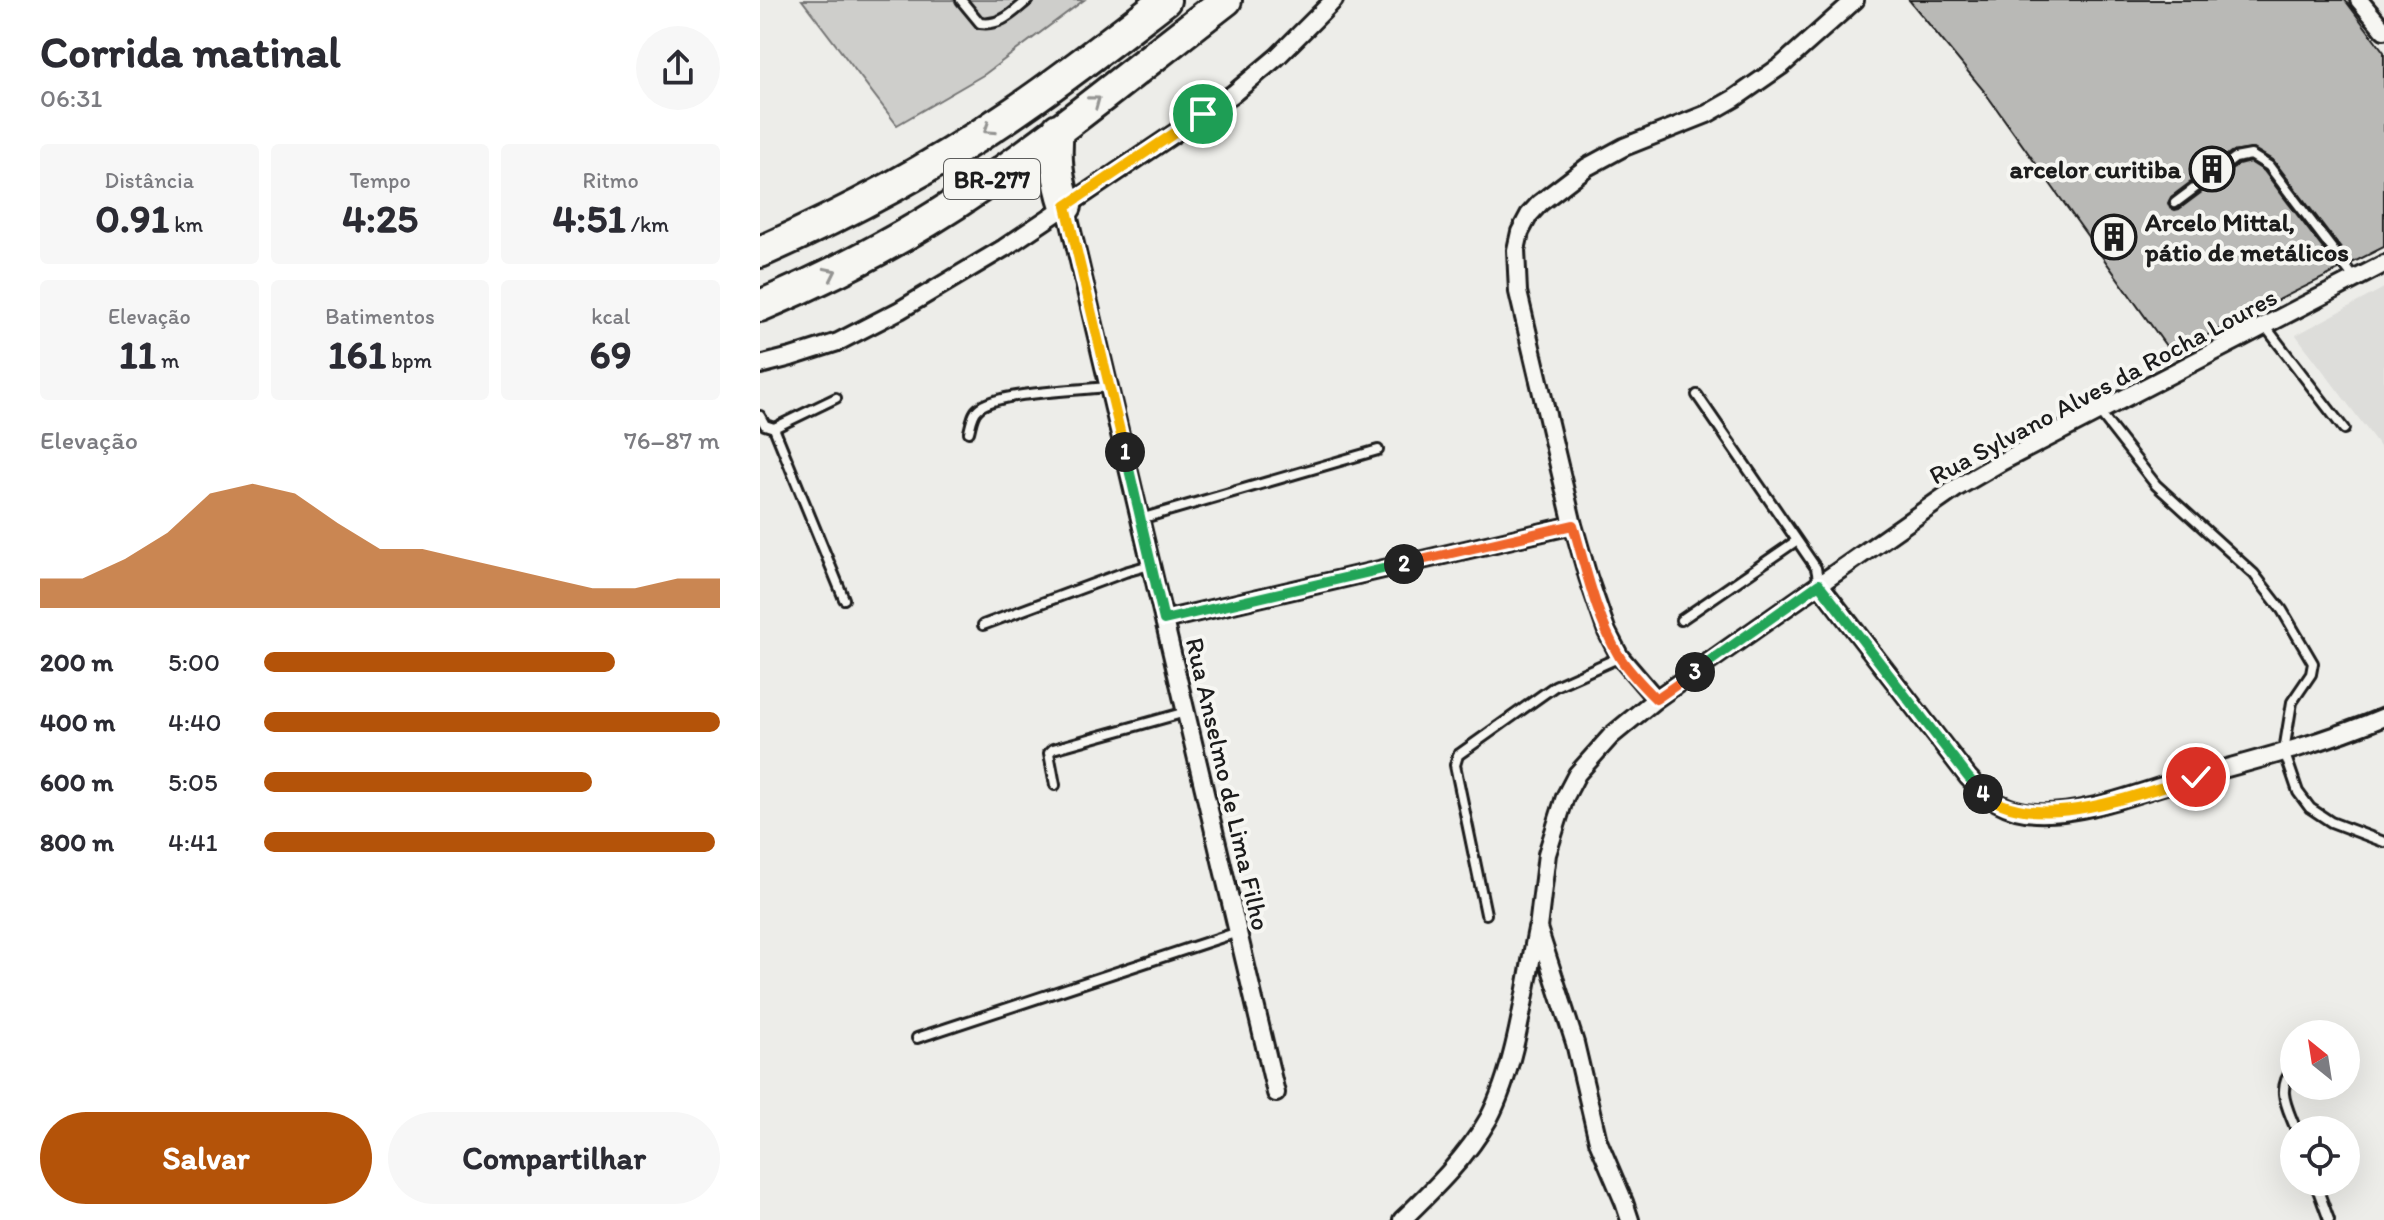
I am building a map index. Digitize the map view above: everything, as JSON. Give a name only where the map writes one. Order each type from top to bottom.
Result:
[{"type":"highway","name":"BR-277","points":[[760,252],[880,195],[946,157],[1008,117],[1165,0]]},
{"type":"highway","name":"BR-277","points":[[760,306],[871,252],[980,187],[1228,0]]},
{"type":"highway","points":[[1058,129],[1056,166],[1066,206]]},
{"type":"street","points":[[760,365],[816,350],[867,328],[974,267],[1233,94],[1277,57],[1334,0]]},
{"type":"street","points":[[1656,699],[1620,657],[1597,605],[1573,525],[1518,292],[1516,250],[1525,223],[1540,203],[1587,167],[1607,155],[1683,125],[1735,98],[1781,66],[1855,0]]},
{"type":"street","points":[[2359,0],[2384,30]]},
{"type":"street","name":"Rua Anselmo de Lima Filho","points":[[1066,206],[1276,1093]]},
{"type":"street","name":"Rua Sylvano Alves da Rocha Loures","points":[[1630,1220],[1598,1141],[1575,1043],[1538,928],[1543,877],[1551,839],[1565,797],[1577,774],[1611,736],[1656,699],[1958,487],[2384,264]]},
{"type":"street","points":[[1164,620],[1573,525]]},
{"type":"street","points":[[1819,584],[1968,777],[1997,804],[2015,810],[2034,813],[2078,809],[2345,733],[2384,717]]},
{"type":"street","points":[[1402,1220],[1462,1157],[1498,1099],[1512,1052],[1538,928]]},
{"type":"lane","points":[[961,0],[980,23],[990,25],[1001,22],[1028,0]]},
{"type":"lane","points":[[2175,203],[2235,158],[2251,155],[2269,166],[2355,279]]},
{"type":"lane","points":[[2265,326],[2344,429]]},
{"type":"lane","points":[[969,432],[976,410],[987,403],[1016,396],[1109,387]]},
{"type":"lane","points":[[1697,395],[1816,568],[1819,584]]},
{"type":"lane","points":[[760,416],[765,425],[774,428],[836,398]]},
{"type":"lane","points":[[2099,412],[2156,485],[2254,574],[2282,610],[2313,663],[2311,674],[2292,702],[2284,751],[2298,792],[2310,808],[2331,822],[2384,842]]},
{"type":"lane","points":[[774,428],[844,599]]},
{"type":"lane","points":[[1140,519],[1378,450]]},
{"type":"lane","points":[[1681,620],[1796,541]]},
{"type":"lane","points":[[983,625],[1151,564]]},
{"type":"lane","points":[[1486,914],[1455,765],[1458,755],[1555,686],[1620,657]]},
{"type":"lane","points":[[1055,785],[1049,758],[1053,749],[1186,712]]},
{"type":"lane","points":[[917,1038],[1238,932]]},
{"type":"lane","points":[[2320,1196],[2329,1220]]},
{"type":"shaded area","points":[[802,0],[1084,0],[985,74],[897,125]]},
{"type":"shaded area","points":[[2384,288],[2384,452],[2296,335]]},
{"type":"building","name":"Arcelo Mittal, pátio de metálicos","points":[[1909,0],[2345,0],[2384,52],[2384,247],[2352,263],[2274,161],[2254,149],[2231,152],[2171,197],[2168,203],[2170,208],[2179,209],[2238,165],[2250,162],[2264,171],[2339,270],[2171,353],[1984,91]]},
{"type":"place","name":"arcelor curitiba","points":[[2212,169]]},
{"type":"place","name":"Arcelo Mittal, pátio de metálicos","points":[[2114,237]]},
{"type":"route","points":[[1203,114],[1066,206],[1164,620],[1573,525],[1607,632],[1633,675],[1656,699],[1819,584],[1968,777],[1997,804],[2034,813],[2078,809],[2196,777]]}]
